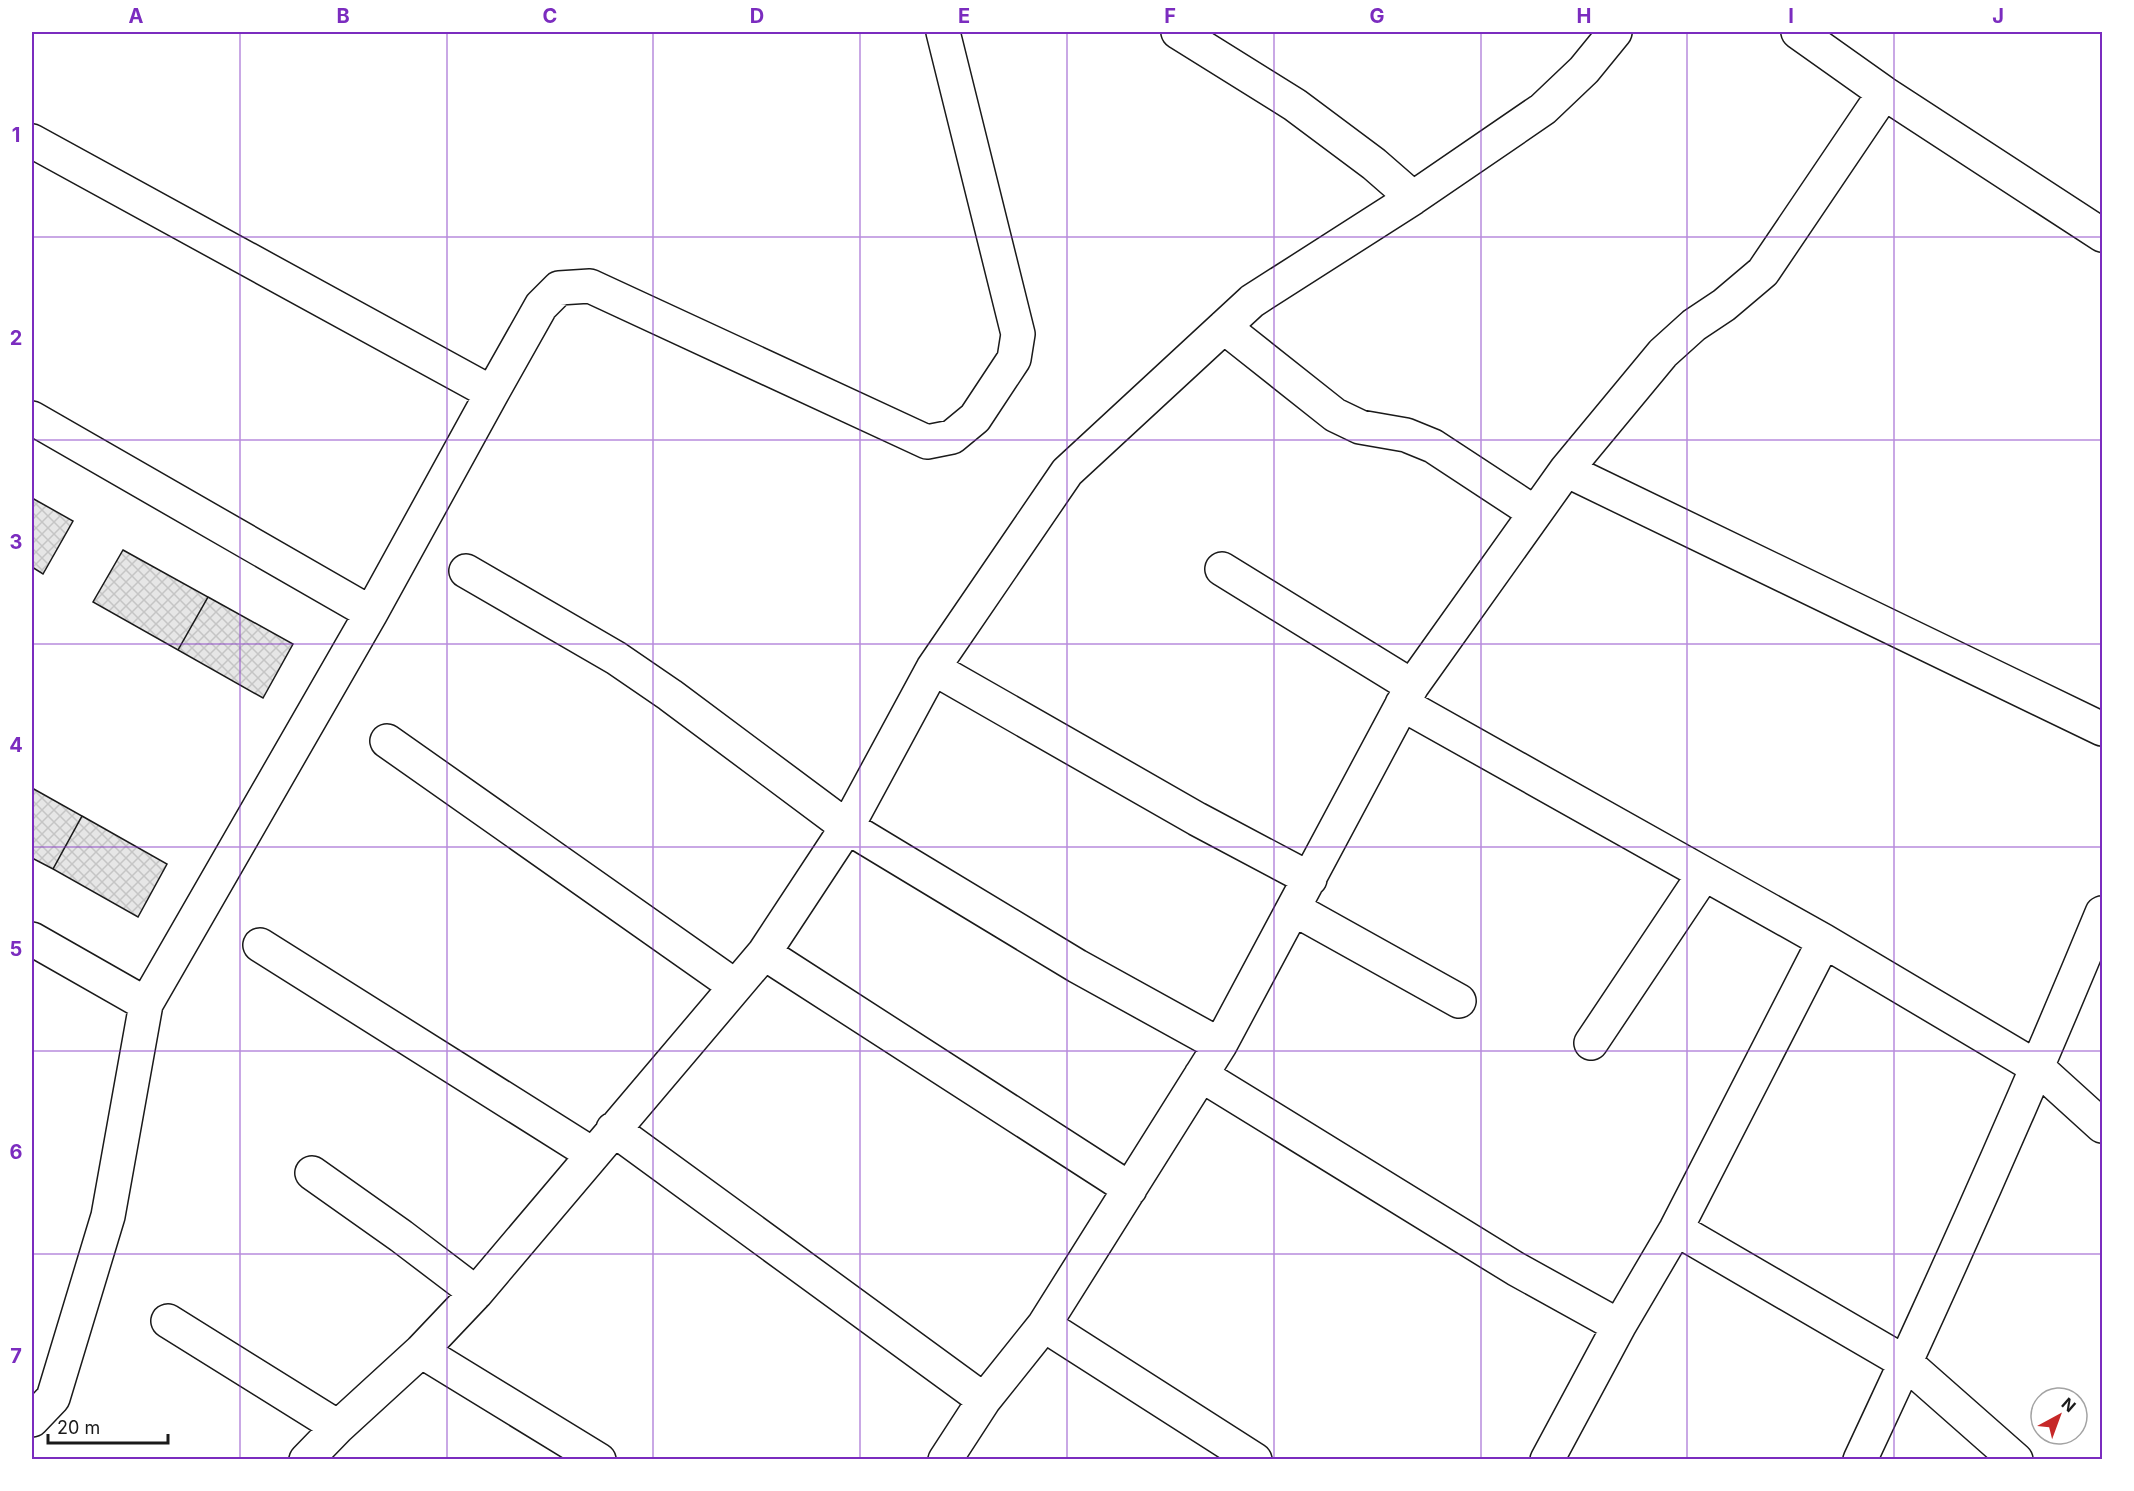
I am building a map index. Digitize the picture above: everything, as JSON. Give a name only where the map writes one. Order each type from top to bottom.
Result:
[{"type":"street","points":[[32,1420],[53,1398],[108,1216],[146,1004],[371,613],[541,306],[560,288],[590,286],[927,442],[952,437],[975,418],[1014,359],[1018,334],[944,32]]},
{"type":"street","points":[[1178,32],[1295,105],[1374,164],[1413,198]]},
{"type":"street","points":[[306,1460],[338,1427],[421,1351],[476,1293],[764,953],[848,827],[933,668],[1067,472],[1252,301],[1413,198],[1543,109],[1584,70],[1615,32]]},
{"type":"street","points":[[1798,32],[1884,93],[2103,235]]},
{"type":"street","points":[[945,1460],[984,1400],[1044,1325],[1220,1045],[1407,695],[1566,470],[1663,353],[1694,325],[1724,305],[1763,272],[1884,93]]},
{"type":"street","points":[[32,141],[492,393]]},
{"type":"street","points":[[1224,327],[1335,415],[1360,427],[1406,435],[1433,446],[1535,513]]},
{"type":"street","points":[[32,418],[371,613]]},
{"type":"street","points":[[1566,470],[2103,729]]},
{"type":"street","points":[[1222,569],[1407,695],[1704,874],[1824,941],[2038,1068],[2103,1126]]},
{"type":"street","points":[[466,571],[616,658],[670,695],[848,827],[1077,966],[1220,1045]]},
{"type":"street","points":[[933,668],[1197,819],[1310,879]]},
{"type":"street","points":[[387,741],[735,986]]},
{"type":"street","points":[[1591,1043],[1704,874]]},
{"type":"street","points":[[1294,909],[1459,1001]]},
{"type":"street","points":[[1860,1460],[2038,1068],[2103,913]]},
{"type":"street","points":[[32,939],[146,1004]]},
{"type":"street","points":[[1547,1460],[1619,1326],[1676,1229],[1824,941]]},
{"type":"street","points":[[260,945],[592,1154]]},
{"type":"street","points":[[764,953],[1130,1189]]},
{"type":"street","points":[[1201,1075],[1516,1269],[1619,1326]]},
{"type":"street","points":[[613,1129],[984,1400]]},
{"type":"street","points":[[312,1173],[476,1293]]},
{"type":"street","points":[[1676,1229],[1906,1363],[2016,1460]]},
{"type":"street","points":[[168,1321],[338,1427]]},
{"type":"street","points":[[1044,1325],[1255,1460]]},
{"type":"street","points":[[421,1351],[598,1460]]},
{"type":"building","points":[[32,498],[73,521],[43,574],[32,567]]},
{"type":"building","points":[[123,550],[208,597],[178,650],[93,602]]},
{"type":"building","points":[[208,597],[293,644],[263,698],[178,650]]},
{"type":"building","points":[[32,788],[82,816],[53,869],[32,858]]},
{"type":"building","points":[[82,816],[167,864],[138,917],[53,869]]}]
